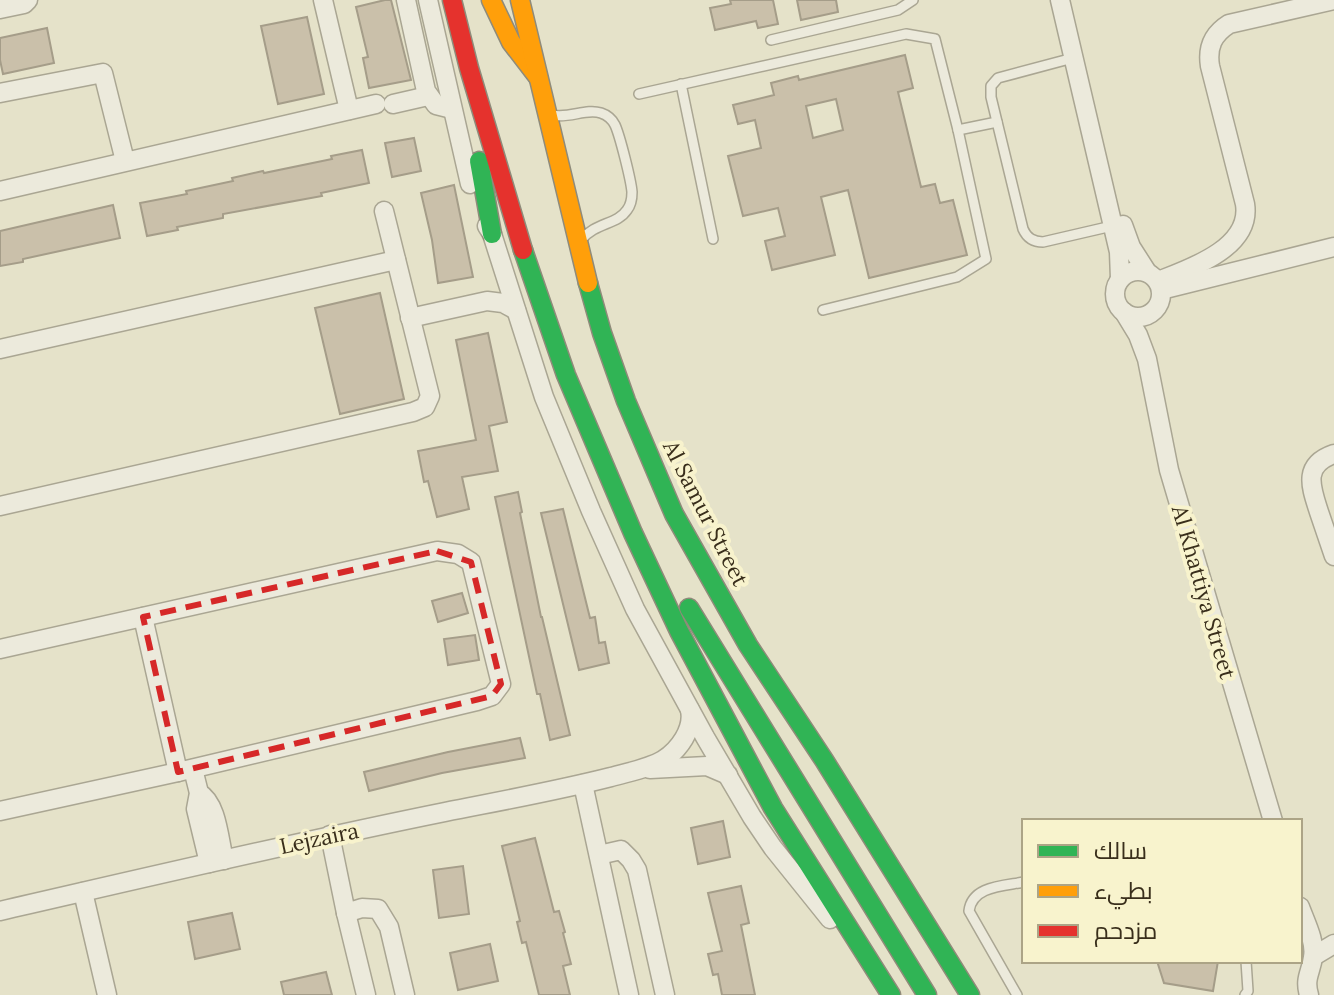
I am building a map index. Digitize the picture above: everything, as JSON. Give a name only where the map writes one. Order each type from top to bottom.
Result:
[{"type":"main road","points":[[452,0],[532,280],[566,375],[633,533],[679,631],[773,808],[891,995]]},
{"type":"main road","points":[[491,0],[511,42],[538,77]]},
{"type":"main road","name":"Al Samur Street","points":[[520,0],[578,246],[602,333],[674,514],[748,645],[824,760],[970,995]]},
{"type":"main road","points":[[469,68],[473,131],[492,234]]},
{"type":"main road","points":[[633,533],[682,596],[927,995]]},
{"type":"main road","points":[[868,959],[883,995]]},
{"type":"street","points":[[0,9],[24,4],[28,0]]},
{"type":"street","points":[[323,0],[349,110]]},
{"type":"street","points":[[406,0],[428,96],[436,105],[452,109]]},
{"type":"street","points":[[428,0],[477,209],[492,234],[544,397],[635,609],[752,817],[821,909],[868,959]]},
{"type":"street","points":[[1060,0],[1119,252],[1120,279],[1115,293],[1119,307],[1130,316],[1145,316],[1156,288],[1210,258],[1239,232],[1245,219],[1245,204],[1208,56],[1214,37],[1229,24],[1334,0]]},
{"type":"street","points":[[1072,0],[1123,226],[1131,247],[1156,288]]},
{"type":"street","points":[[0,93],[103,73],[125,161]]},
{"type":"street","points":[[0,191],[349,110],[428,96]]},
{"type":"street","points":[[0,506],[425,407],[430,396],[384,211]]},
{"type":"street","points":[[1120,279],[1132,271],[1156,288],[1334,247]]},
{"type":"street","points":[[0,349],[396,260]]},
{"type":"street","points":[[487,301],[504,273]]},
{"type":"street","name":"Al Khattiya Street","points":[[1147,359],[1156,288]]},
{"type":"street","points":[[410,318],[487,301],[503,303],[516,310]]},
{"type":"street","name":"Al Khattiya Street","points":[[1124,312],[1138,335],[1147,359],[1169,470],[1272,819]]},
{"type":"street","points":[[1334,454],[1317,463],[1310,478],[1334,556]]},
{"type":"street","points":[[0,649],[437,551],[458,554],[471,562],[501,684],[492,696],[477,701],[0,811]]},
{"type":"street","points":[[143,617],[185,770],[199,793],[211,805],[217,861]]},
{"type":"street","name":"Lejzaira","points":[[0,911],[330,835],[583,784],[639,769],[662,760],[681,742],[688,733],[692,719],[689,706]]},
{"type":"street","name":"Lejzaira","points":[[639,769],[707,766],[728,775]]},
{"type":"street","points":[[583,784],[629,995]]},
{"type":"street","points":[[330,835],[366,995]]},
{"type":"street","points":[[599,855],[621,850],[637,870],[665,995]]},
{"type":"street","points":[[83,892],[107,995]]},
{"type":"street","points":[[346,913],[362,908],[378,909],[389,927],[405,995]]},
{"type":"street","points":[[1304,935],[1314,956]]},
{"type":"street","points":[[1309,995],[1307,978],[1314,956],[1334,944]]},
{"type":"lane","points":[[771,40],[898,10],[913,0]]},
{"type":"lane","points":[[639,94],[906,34],[935,39],[986,259],[957,277],[823,310]]},
{"type":"lane","points":[[1073,58],[994,81],[991,92],[997,122],[1023,229],[1028,238],[1043,242],[1112,226]]},
{"type":"lane","points":[[681,84],[713,239]]},
{"type":"lane","points":[[546,113],[562,117],[594,111],[611,119],[617,130],[632,197],[627,209],[617,219],[591,230],[578,246]]},
{"type":"lane","points":[[958,130],[997,122]]},
{"type":"lane","points":[[1017,995],[969,911],[970,901],[979,892],[1022,882]]},
{"type":"lane","points":[[1245,995],[1248,991],[1246,963]]},
{"type":"highlighted area","points":[[437,551],[471,562],[501,684],[492,696],[178,772],[143,617]]},
{"type":"building","points":[[391,0],[411,80],[369,88],[363,58],[368,57],[356,7]]},
{"type":"building","points":[[730,0],[773,0],[778,24],[758,28],[756,21],[715,30],[710,8],[731,4]]},
{"type":"building","points":[[797,0],[836,0],[838,12],[801,20]]},
{"type":"building","points":[[307,17],[324,94],[278,104],[261,26]]},
{"type":"building","points":[[47,28],[54,63],[3,74],[0,38]]},
{"type":"building","points":[[905,55],[913,88],[898,92],[921,187],[935,184],[940,203],[953,200],[967,255],[869,278],[848,190],[821,197],[835,255],[772,270],[765,241],[785,236],[778,208],[743,216],[728,156],[761,148],[755,120],[738,124],[733,105],[774,95],[771,83],[798,76],[799,80]],"holes":[[[836,99],[843,130],[813,138],[806,106]]]},
{"type":"building","points":[[414,138],[421,171],[392,177],[385,143]]},
{"type":"building","points":[[362,150],[369,183],[321,193],[322,196],[223,214],[223,218],[147,236],[140,203],[187,194],[186,191],[233,181],[232,178],[332,159],[331,156]]},
{"type":"building","points":[[454,185],[473,277],[438,283],[421,193]]},
{"type":"building","points":[[113,205],[120,238],[0,266],[0,231]]},
{"type":"building","points":[[380,293],[404,399],[340,414],[315,308]]},
{"type":"building","points":[[488,333],[507,422],[489,426],[498,471],[462,477],[469,509],[437,517],[428,481],[424,482],[418,451],[476,440],[456,340]]},
{"type":"building","points":[[518,492],[541,617],[570,735],[550,740],[540,694],[537,694],[495,497]]},
{"type":"building","points":[[563,509],[590,618],[595,617],[599,643],[605,642],[609,663],[579,670],[541,513]]},
{"type":"building","points":[[462,593],[468,613],[438,622],[432,601]]},
{"type":"building","points":[[475,635],[479,660],[448,665],[444,639]]},
{"type":"building","points":[[520,738],[525,758],[442,773],[369,791],[364,772]]},
{"type":"building","points":[[723,821],[730,857],[698,864],[691,828]]},
{"type":"building","points":[[535,838],[554,912],[559,911],[565,932],[571,964],[563,966],[570,995],[539,995],[526,942],[522,943],[517,922],[520,921],[502,846]]},
{"type":"building","points":[[463,866],[469,914],[439,918],[433,870]]},
{"type":"building","points":[[741,886],[749,923],[741,925],[755,995],[722,995],[718,974],[713,975],[708,954],[722,951],[708,893]]},
{"type":"building","points":[[232,913],[240,949],[195,959],[188,922]]},
{"type":"building","points":[[490,944],[498,981],[458,990],[450,953]]},
{"type":"building","points":[[1158,963],[1218,963],[1213,991],[1164,983]]},
{"type":"building","points":[[326,972],[332,995],[284,995],[281,982]]},
{"type":"traffic: fast","points":[[479,161],[492,234]]},
{"type":"traffic: fast","points":[[523,250],[566,375],[633,533],[679,631],[773,808],[891,995]]},
{"type":"traffic: fast","points":[[588,283],[626,401],[674,514],[748,645],[824,760],[970,995]]},
{"type":"traffic: fast","points":[[689,608],[927,995]]},
{"type":"traffic: slow","points":[[491,0],[511,42],[538,77]]},
{"type":"traffic: slow","points":[[520,0],[588,283]]},
{"type":"traffic: jam","points":[[452,0],[523,250]]}]
